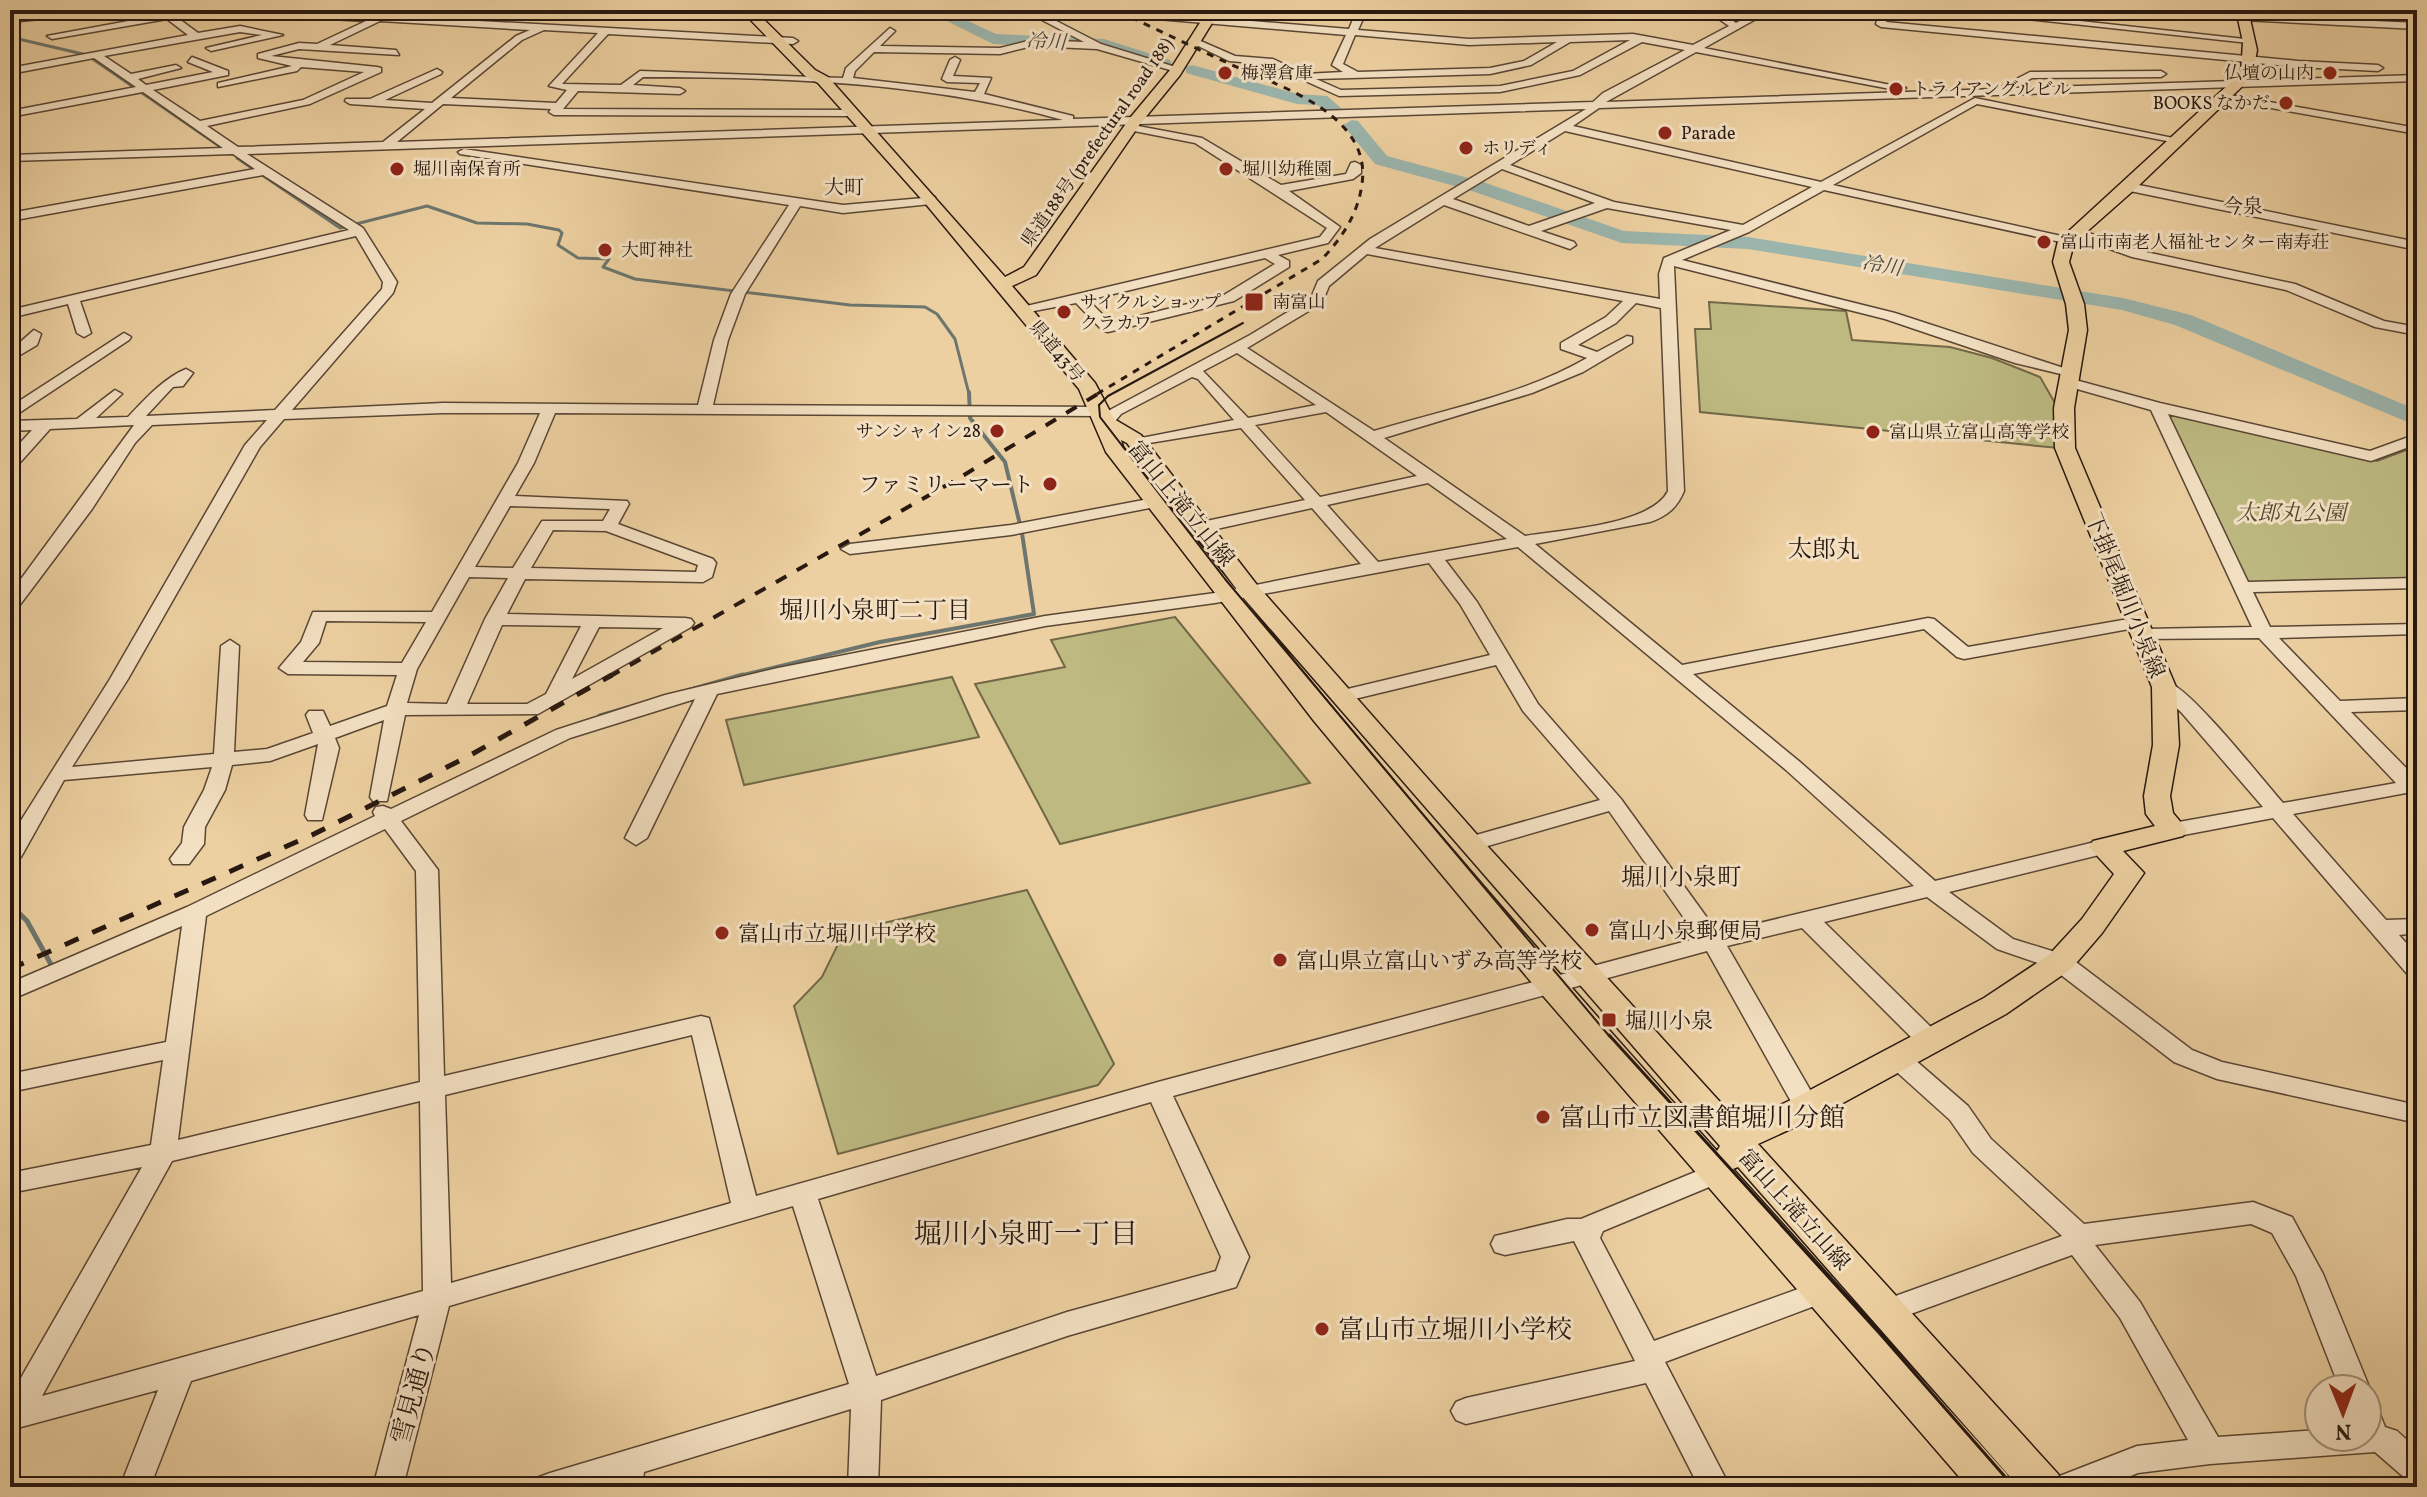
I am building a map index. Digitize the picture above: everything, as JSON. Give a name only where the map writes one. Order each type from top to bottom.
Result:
[{"type":"highway","points":[[2400,10],[2417,23]]},
{"type":"main road","points":[[747,10],[854,113],[1001,285]]},
{"type":"main road","points":[[761,10],[821,71],[823,80]]},
{"type":"main road","points":[[2071,237],[2129,187],[2247,74],[2249,40],[2243,14]]},
{"type":"main road","name":"県道188号 (prefectural road 188)","points":[[1001,285],[1030,271],[1133,125],[1177,69],[1210,15]]},
{"type":"main road","name":"下掛尾堀川小泉線","points":[[2071,237],[2061,262],[2072,296],[2078,330],[2064,408],[2065,448],[2143,629],[2164,687],[2166,745],[2157,796],[2160,814],[2173,830]]},
{"type":"main road","name":"県道43号","points":[[1001,285],[1088,387],[1103,417]]},
{"type":"main road","name":"富山上滝立山線","points":[[1103,417],[1136,443],[1203,527],[1237,593],[1551,987],[1823,1291],[1993,1487]]},
{"type":"main road","name":"富山上滝立山線","points":[[1103,417],[1113,448],[1154,503],[1237,593],[1342,696],[1586,975],[2044,1487]]},
{"type":"main road","points":[[2103,847],[2173,830]]},
{"type":"main road","points":[[1717,1173],[1747,1135],[1807,1107],[1995,1006],[2060,962],[2092,926],[2130,873],[2103,847]]},
{"type":"street","points":[[10,19],[43,13],[126,10]]},
{"type":"street","points":[[224,10],[793,41]]},
{"type":"street","points":[[1028,10],[1098,46],[1177,69]]},
{"type":"street","points":[[1069,10],[1210,15],[1351,33],[1469,42],[1642,38],[1936,94],[1972,97],[2177,140]]},
{"type":"street","points":[[1357,75],[1337,65],[1362,10]]},
{"type":"street","points":[[1711,10],[1728,23],[1738,26]]},
{"type":"street","points":[[10,426],[283,413],[549,409],[1103,417],[1237,347],[1317,300],[1323,284],[1365,250],[1594,107],[1607,95],[1767,10]]},
{"type":"street","points":[[1885,10],[1881,24],[2298,64],[2417,70]]},
{"type":"street","points":[[1950,10],[2249,40]]},
{"type":"street","points":[[2061,10],[2102,44]]},
{"type":"street","points":[[64,34],[50,23],[115,11]]},
{"type":"street","points":[[10,114],[224,73],[193,57],[214,50],[165,13],[52,36]]},
{"type":"street","points":[[2243,14],[2417,23]]},
{"type":"street","points":[[319,47],[378,19]]},
{"type":"street","points":[[109,40],[182,27]]},
{"type":"street","points":[[385,146],[519,38],[543,28]]},
{"type":"street","points":[[10,71],[240,29],[278,35],[211,48]]},
{"type":"street","points":[[605,31],[554,86],[680,91]]},
{"type":"street","points":[[847,81],[850,70],[890,31]]},
{"type":"street","points":[[121,38],[131,49]]},
{"type":"street","points":[[1193,41],[1233,59],[1269,61],[1339,93],[1500,89],[1576,73],[1642,38]]},
{"type":"street","points":[[1303,77],[1490,71],[1527,63],[1572,39]]},
{"type":"street","points":[[870,49],[1000,51],[1032,43],[1098,46]]},
{"type":"street","points":[[199,125],[306,102],[383,67],[277,62],[261,56],[299,46],[396,53]]},
{"type":"street","points":[[333,66],[363,51]]},
{"type":"street","points":[[10,857],[57,775],[119,679],[253,445],[388,290],[390,282],[359,231],[265,171],[96,55]]},
{"type":"street","points":[[970,60],[950,60],[947,79],[987,80],[978,95]]},
{"type":"street","points":[[129,78],[172,65],[194,79]]},
{"type":"street","points":[[222,85],[313,65]]},
{"type":"street","points":[[370,102],[437,74]]},
{"type":"street","points":[[624,88],[640,74],[912,85],[1035,107],[1084,123]]},
{"type":"street","points":[[1998,93],[2030,75],[2247,74],[2301,82]]},
{"type":"street","points":[[207,76],[235,91]]},
{"type":"street","points":[[458,76],[471,77]]},
{"type":"street","points":[[1669,261],[1745,229],[1972,97],[1998,93],[2231,90],[2301,82],[2417,80]]},
{"type":"street","points":[[237,152],[440,148],[1084,123],[1133,125],[1512,106],[1594,107],[2231,90],[2417,80]]},
{"type":"street","points":[[2344,84],[2417,91]]},
{"type":"street","points":[[575,88],[554,112],[854,113]]},
{"type":"street","points":[[1500,89],[1512,106]]},
{"type":"street","points":[[285,90],[306,102]]},
{"type":"street","points":[[2231,90],[2417,131]]},
{"type":"street","points":[[1339,93],[1348,114]]},
{"type":"street","points":[[1512,106],[1590,94],[1607,95]]},
{"type":"street","points":[[10,160],[1133,125],[1936,94]]},
{"type":"street","points":[[350,101],[558,106]]},
{"type":"street","points":[[1023,311],[1324,240],[1334,227],[1198,140],[1133,125]]},
{"type":"street","points":[[1562,127],[1821,186],[2129,249],[2137,254],[2290,287],[2380,324],[2417,331]]},
{"type":"street","points":[[440,148],[843,209],[931,200]]},
{"type":"street","points":[[1279,189],[1349,177],[1355,173],[1355,165]]},
{"type":"street","points":[[1500,165],[1608,203],[1664,217],[1745,229]]},
{"type":"street","points":[[10,217],[265,171]]},
{"type":"street","points":[[2129,187],[2417,246]]},
{"type":"street","points":[[1443,200],[1570,245]]},
{"type":"street","points":[[705,409],[721,340],[738,294],[797,202]]},
{"type":"street","points":[[1528,231],[1608,203]]},
{"type":"street","points":[[10,314],[359,231]]},
{"type":"street","points":[[1365,250],[1669,305]]},
{"type":"street","points":[[1078,297],[1108,328],[1229,298],[1284,264],[1266,253]]},
{"type":"street","points":[[10,992],[195,912],[383,809],[563,734],[709,690],[1045,621],[1237,593],[1643,519],[1660,513],[1672,503],[1676,491],[1666,274],[1669,261]]},
{"type":"street","points":[[1669,261],[1890,316],[2157,407],[2371,456],[2417,439]]},
{"type":"street","points":[[73,299],[84,333]]},
{"type":"street","points":[[1599,357],[1566,346],[1611,320],[1631,300]]},
{"type":"street","points":[[10,357],[32,342],[34,334]]},
{"type":"street","points":[[10,414],[124,337]]},
{"type":"street","points":[[1372,437],[1527,390],[1599,357],[1627,340]]},
{"type":"street","points":[[1237,347],[1329,407],[1521,542],[1680,671],[1928,887],[2005,944],[2060,962],[2183,1056],[2217,1070],[2417,1114]]},
{"type":"street","points":[[1191,371],[1203,376],[1373,567]]},
{"type":"street","points":[[10,606],[86,506],[141,420],[169,383],[178,383],[186,373]]},
{"type":"street","points":[[81,423],[115,394]]},
{"type":"street","points":[[1136,443],[1329,407]]},
{"type":"street","points":[[2157,407],[2264,633],[2415,788]]},
{"type":"street","points":[[383,809],[396,709],[408,669],[526,463],[549,409]]},
{"type":"street","points":[[10,464],[45,425]]},
{"type":"street","points":[[1203,527],[1430,478]]},
{"type":"street","points":[[504,501],[621,504],[608,526]]},
{"type":"street","points":[[850,549],[1011,530],[1154,503]]},
{"type":"street","points":[[455,708],[517,573],[548,525],[608,526],[707,563],[703,577],[517,573],[462,572]]},
{"type":"street","points":[[1433,557],[1468,602],[1530,707],[1614,803],[1713,942],[1807,1107]]},
{"type":"street","points":[[2243,587],[2417,583]]},
{"type":"street","points":[[408,669],[288,668],[310,643],[319,616],[436,617]]},
{"type":"street","points":[[57,775],[270,755],[396,709],[531,710],[685,623],[494,619]]},
{"type":"street","points":[[554,697],[593,621]]},
{"type":"street","points":[[1680,671],[1928,623],[1964,653],[2143,629],[2264,633],[2417,629]]},
{"type":"street","points":[[181,859],[193,844],[191,828],[218,785],[223,760],[225,671],[230,646]]},
{"type":"street","points":[[1342,696],[1503,658]]},
{"type":"street","points":[[2164,687],[2188,708],[2417,970]]},
{"type":"street","points":[[636,838],[709,690]]},
{"type":"street","points":[[2335,707],[2417,704]]},
{"type":"street","points":[[315,815],[329,748],[316,715]]},
{"type":"street","points":[[2173,830],[2415,788]]},
{"type":"street","points":[[1470,844],[1614,803]]},
{"type":"street","name":"雪見通り","points":[[383,809],[427,870],[437,1299],[388,1487]]},
{"type":"street","points":[[13,1416],[180,1372],[1158,1091],[1713,942],[1928,887],[2103,847]]},
{"type":"street","points":[[13,1416],[163,1153],[195,912]]},
{"type":"street","points":[[1807,919],[1930,1041]]},
{"type":"street","points":[[2381,928],[2417,926]]},
{"type":"street","points":[[10,1183],[163,1153],[433,1091],[701,1024],[746,1209]]},
{"type":"street","points":[[10,1083],[178,1048]]},
{"type":"street","points":[[1898,1059],[1959,1113],[1982,1146],[2078,1239],[2130,1310],[2210,1451]]},
{"type":"street","points":[[550,1487],[628,1475],[1067,1324],[1226,1279],[1235,1257],[1158,1091]]},
{"type":"street","points":[[1715,1487],[1586,1238],[1592,1224],[1717,1173]]},
{"type":"street","points":[[803,1195],[866,1392],[863,1487]]},
{"type":"street","points":[[1886,1311],[2078,1239],[2253,1213],[2282,1225],[2309,1274],[2349,1373]]},
{"type":"street","points":[[1505,1244],[1567,1230],[1590,1230]]},
{"type":"street","points":[[1466,1411],[1651,1363],[1823,1291]]},
{"type":"street","points":[[135,1487],[180,1372]]},
{"type":"street","points":[[2068,1487],[2137,1460],[2303,1438]]},
{"type":"street","points":[[2383,1438],[2417,1469]]},
{"type":"green space","points":[[1709,302],[1846,311],[1852,340],[1950,347],[1992,358],[2040,377],[2055,403],[2058,448],[1700,412],[1695,329],[1711,329]]},
{"type":"green space","name":"太郎丸公園","points":[[2169,414],[2243,428],[2377,461],[2417,446],[2417,579],[2254,584],[2246,581],[2163,416]]},
{"type":"green space","points":[[1175,617],[1310,783],[1060,844],[975,684],[1065,667],[1051,640]]},
{"type":"green space","points":[[952,677],[979,737],[744,785],[726,720]]},
{"type":"green space","points":[[1027,890],[1114,1064],[1098,1085],[838,1154],[794,1006],[822,977],[844,932]]},
{"type":"waterway","name":"冷川","points":[[932,10],[993,39],[1104,44],[1164,63]]},
{"type":"waterway","points":[[10,37],[87,55],[222,148]]},
{"type":"waterway","name":"冷川","points":[[1192,70],[1297,99],[1321,100],[1333,109]]},
{"type":"waterway","name":"冷川","points":[[1352,125],[1381,160],[1476,186],[1622,237],[1748,243],[2123,304],[2183,320],[2417,419]]},
{"type":"waterway","points":[[237,158],[340,228],[427,206],[477,223],[527,224],[559,230],[562,233],[558,245],[578,258],[609,259],[603,267],[635,279],[850,305],[925,307],[937,314],[955,339],[969,394]]},
{"type":"waterway","points":[[741,675],[880,642],[1034,614],[1022,533],[1005,462],[970,418],[969,392]]},
{"type":"waterway","points":[[600,716],[741,675]]},
{"type":"waterway","points":[[735,677],[741,675]]},
{"type":"waterway","points":[[10,904],[27,921],[53,968]]},
{"type":"tram line","points":[[1243,323],[1108,396],[1099,405],[1100,417],[1225,579],[1610,1037]]},
{"type":"tram line","points":[[1609,1035],[2014,1487]]},
{"type":"railway","points":[[1097,394],[1322,259],[1348,225],[1362,184],[1361,160],[1353,139],[1320,107],[1275,83],[1115,10]]},
{"type":"railway","points":[[609,677],[954,481],[1101,392]]},
{"type":"railway","points":[[10,969],[312,835],[467,757],[612,675]]},
{"type":"place","name":"梅澤倉庫","points":[[1225,73]]},
{"type":"place","name":"仏壇の山内","points":[[2330,73]]},
{"type":"place","name":"トライアングルビル","points":[[1896,89]]},
{"type":"place","name":"BOOKS なかだ","points":[[2286,103]]},
{"type":"place","name":"Parade","points":[[1665,133]]},
{"type":"place","name":"ホリディ","points":[[1466,148]]},
{"type":"place","name":"堀川南保育所","points":[[397,169]]},
{"type":"place","name":"堀川幼稚園","points":[[1226,169]]},
{"type":"place","name":"富山市南老人福祉センター南寿荘","points":[[2044,242]]},
{"type":"place","name":"大町神社","points":[[605,250]]},
{"type":"place","name":"南富山","points":[[1254,302]]},
{"type":"place","name":"サイクルショップ クラカワ","points":[[1064,312]]},
{"type":"place","name":"サンシャイン28","points":[[997,431]]},
{"type":"place","name":"富山県立富山高等学校","points":[[1873,432]]},
{"type":"place","name":"ファミリーマート","points":[[1050,484]]},
{"type":"place","name":"富山小泉郵便局","points":[[1592,930]]},
{"type":"place","name":"富山市立堀川中学校","points":[[722,933]]},
{"type":"place","name":"富山県立富山いずみ高等学校","points":[[1280,960]]},
{"type":"place","name":"堀川小泉","points":[[1609,1020]]},
{"type":"place","name":"富山市立図書館堀川分館","points":[[1543,1117]]},
{"type":"place","name":"富山市立堀川小学校","points":[[1322,1329]]},
{"type":"district","name":"大町","points":[[844,187]]},
{"type":"district","name":"今泉","points":[[2243,206]]},
{"type":"district","name":"太郎丸","points":[[1824,549]]},
{"type":"district","name":"堀川小泉町二丁目","points":[[875,610]]},
{"type":"district","name":"堀川小泉町","points":[[1681,877]]},
{"type":"district","name":"堀川小泉町一丁目","points":[[1026,1233]]}]
